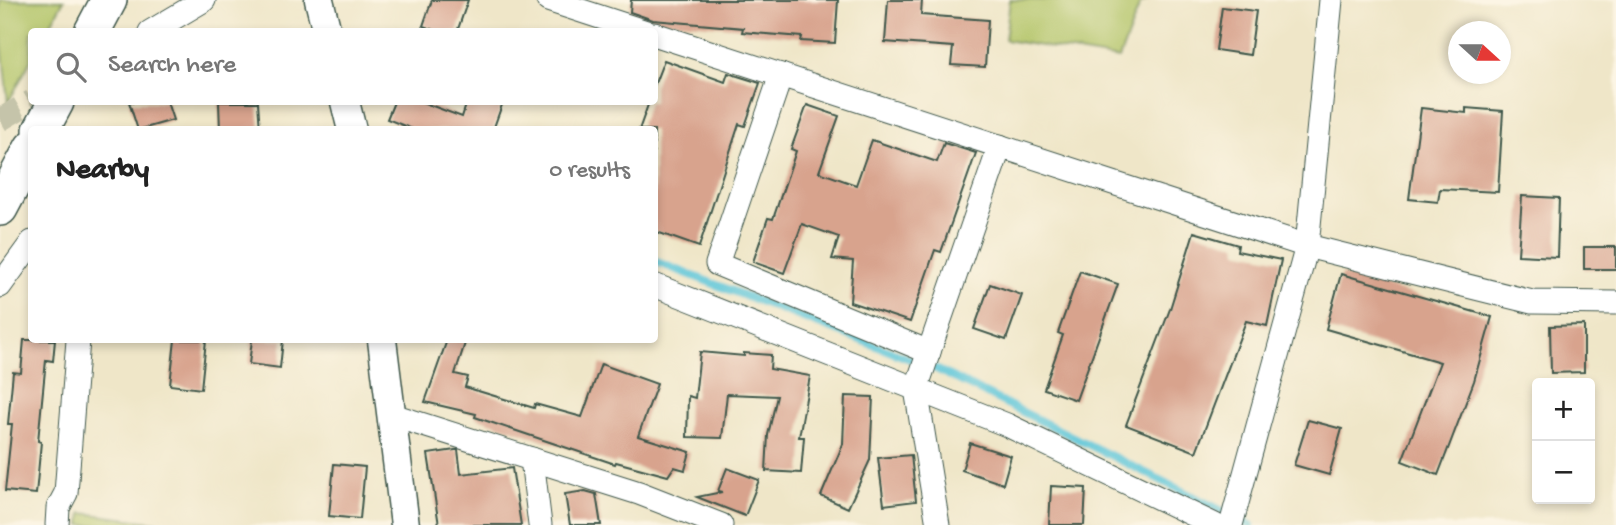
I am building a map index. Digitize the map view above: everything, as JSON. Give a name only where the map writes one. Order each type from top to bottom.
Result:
[{"type":"main road","points":[[95,28],[109,0]]},
{"type":"main road","points":[[43,126],[54,105]]},
{"type":"main road","points":[[0,208],[28,156]]},
{"type":"street","points":[[156,28],[204,0]]},
{"type":"street","points":[[319,0],[326,28]]},
{"type":"street","points":[[548,0],[634,28]]},
{"type":"street","points":[[1234,515],[1307,246],[1331,0]]},
{"type":"street","points":[[658,35],[1307,246],[1532,302],[1616,303]]},
{"type":"street","points":[[781,75],[717,264],[929,352]]},
{"type":"street","points":[[346,105],[351,126]]},
{"type":"street","points":[[936,525],[916,389],[999,146]]},
{"type":"street","points":[[0,286],[28,248]]},
{"type":"street","points":[[658,287],[1007,425],[1214,525]]},
{"type":"street","points":[[57,525],[58,508],[66,493],[78,343]]},
{"type":"street","points":[[382,343],[405,525]]},
{"type":"street","points":[[392,415],[533,459],[669,514],[721,525]]},
{"type":"street","points":[[533,459],[540,525]]},
{"type":"green space","points":[[0,0],[64,0],[49,28],[28,28],[28,66],[8,103]]},
{"type":"green space","points":[[1010,0],[1147,0],[1140,4],[1119,59],[1005,40]]},
{"type":"green space","points":[[82,513],[175,525],[81,525]]},
{"type":"building","points":[[432,0],[468,0],[458,28],[423,26]]},
{"type":"building","points":[[631,0],[838,0],[835,43],[742,32],[743,28],[653,20],[630,12]]},
{"type":"building","points":[[888,0],[922,0],[921,15],[988,20],[985,67],[951,65],[953,47],[885,42]]},
{"type":"building","points":[[1222,7],[1256,11],[1250,55],[1216,50]]},
{"type":"building","points":[[664,60],[725,82],[728,73],[760,83],[745,126],[739,124],[699,247],[658,232],[658,126],[640,126],[648,105],[658,105],[658,76]]},
{"type":"building","points":[[130,105],[168,105],[173,120],[152,126],[137,126]]},
{"type":"building","points":[[219,105],[258,105],[260,126],[220,126]]},
{"type":"building","points":[[393,105],[430,105],[462,117],[466,105],[502,105],[494,126],[405,126],[387,119]]},
{"type":"building","points":[[807,105],[839,116],[819,172],[856,185],[872,140],[937,162],[944,143],[976,153],[941,252],[935,250],[910,322],[850,302],[853,261],[832,259],[839,237],[802,224],[784,273],[753,262],[768,218],[773,219],[796,151],[791,149]]},
{"type":"building","points":[[1421,108],[1466,113],[1466,108],[1503,111],[1498,192],[1440,189],[1438,202],[1409,199]]},
{"type":"building","points":[[1522,196],[1559,198],[1557,257],[1518,255]]},
{"type":"building","points":[[1194,232],[1238,245],[1237,251],[1281,260],[1267,326],[1246,321],[1196,452],[1126,425],[1170,309]]},
{"type":"building","points":[[1584,247],[1616,247],[1616,269],[1584,269]]},
{"type":"building","points":[[1080,271],[1118,284],[1076,400],[1044,389],[1063,335],[1058,333]]},
{"type":"building","points":[[1341,274],[1492,317],[1474,381],[1438,475],[1402,461],[1440,362],[1326,329]]},
{"type":"building","points":[[990,284],[1022,295],[1006,340],[974,329]]},
{"type":"building","points":[[1584,325],[1584,372],[1551,373],[1550,326]]},
{"type":"building","points":[[24,340],[28,340],[28,343],[55,343],[53,361],[46,360],[36,494],[5,491],[12,424],[8,424],[13,372],[21,373]]},
{"type":"building","points":[[175,343],[206,343],[201,389],[170,385]]},
{"type":"building","points":[[252,343],[283,343],[280,368],[249,364]]},
{"type":"building","points":[[446,343],[465,343],[455,374],[468,377],[465,387],[534,408],[535,404],[582,417],[601,364],[657,384],[638,436],[690,452],[685,470],[674,467],[668,476],[616,462],[615,464],[475,417],[476,414],[425,402]]},
{"type":"building","points":[[700,352],[744,356],[744,353],[771,355],[770,369],[810,376],[799,437],[804,437],[801,473],[766,471],[768,435],[777,396],[727,394],[722,438],[687,437],[688,396],[695,398]]},
{"type":"building","points":[[845,396],[873,397],[870,460],[848,508],[821,496],[843,444]]},
{"type":"building","points":[[1308,420],[1342,429],[1329,475],[1294,465]]},
{"type":"building","points":[[970,443],[1011,456],[1003,484],[962,470]]},
{"type":"building","points":[[458,450],[461,474],[512,468],[521,525],[439,525],[428,454]]},
{"type":"building","points":[[911,455],[916,501],[884,505],[878,458]]},
{"type":"building","points":[[334,464],[365,467],[360,519],[329,516]]},
{"type":"building","points":[[727,468],[759,480],[745,516],[697,497],[722,492],[718,491]]},
{"type":"building","points":[[1051,486],[1086,488],[1084,525],[1049,525]]},
{"type":"building","points":[[585,491],[596,494],[601,525],[570,525],[565,494]]},
{"type":"waterway","points":[[658,263],[936,369],[1251,525]]},
{"type":"tunnel","points":[[0,120],[28,103]]}]
